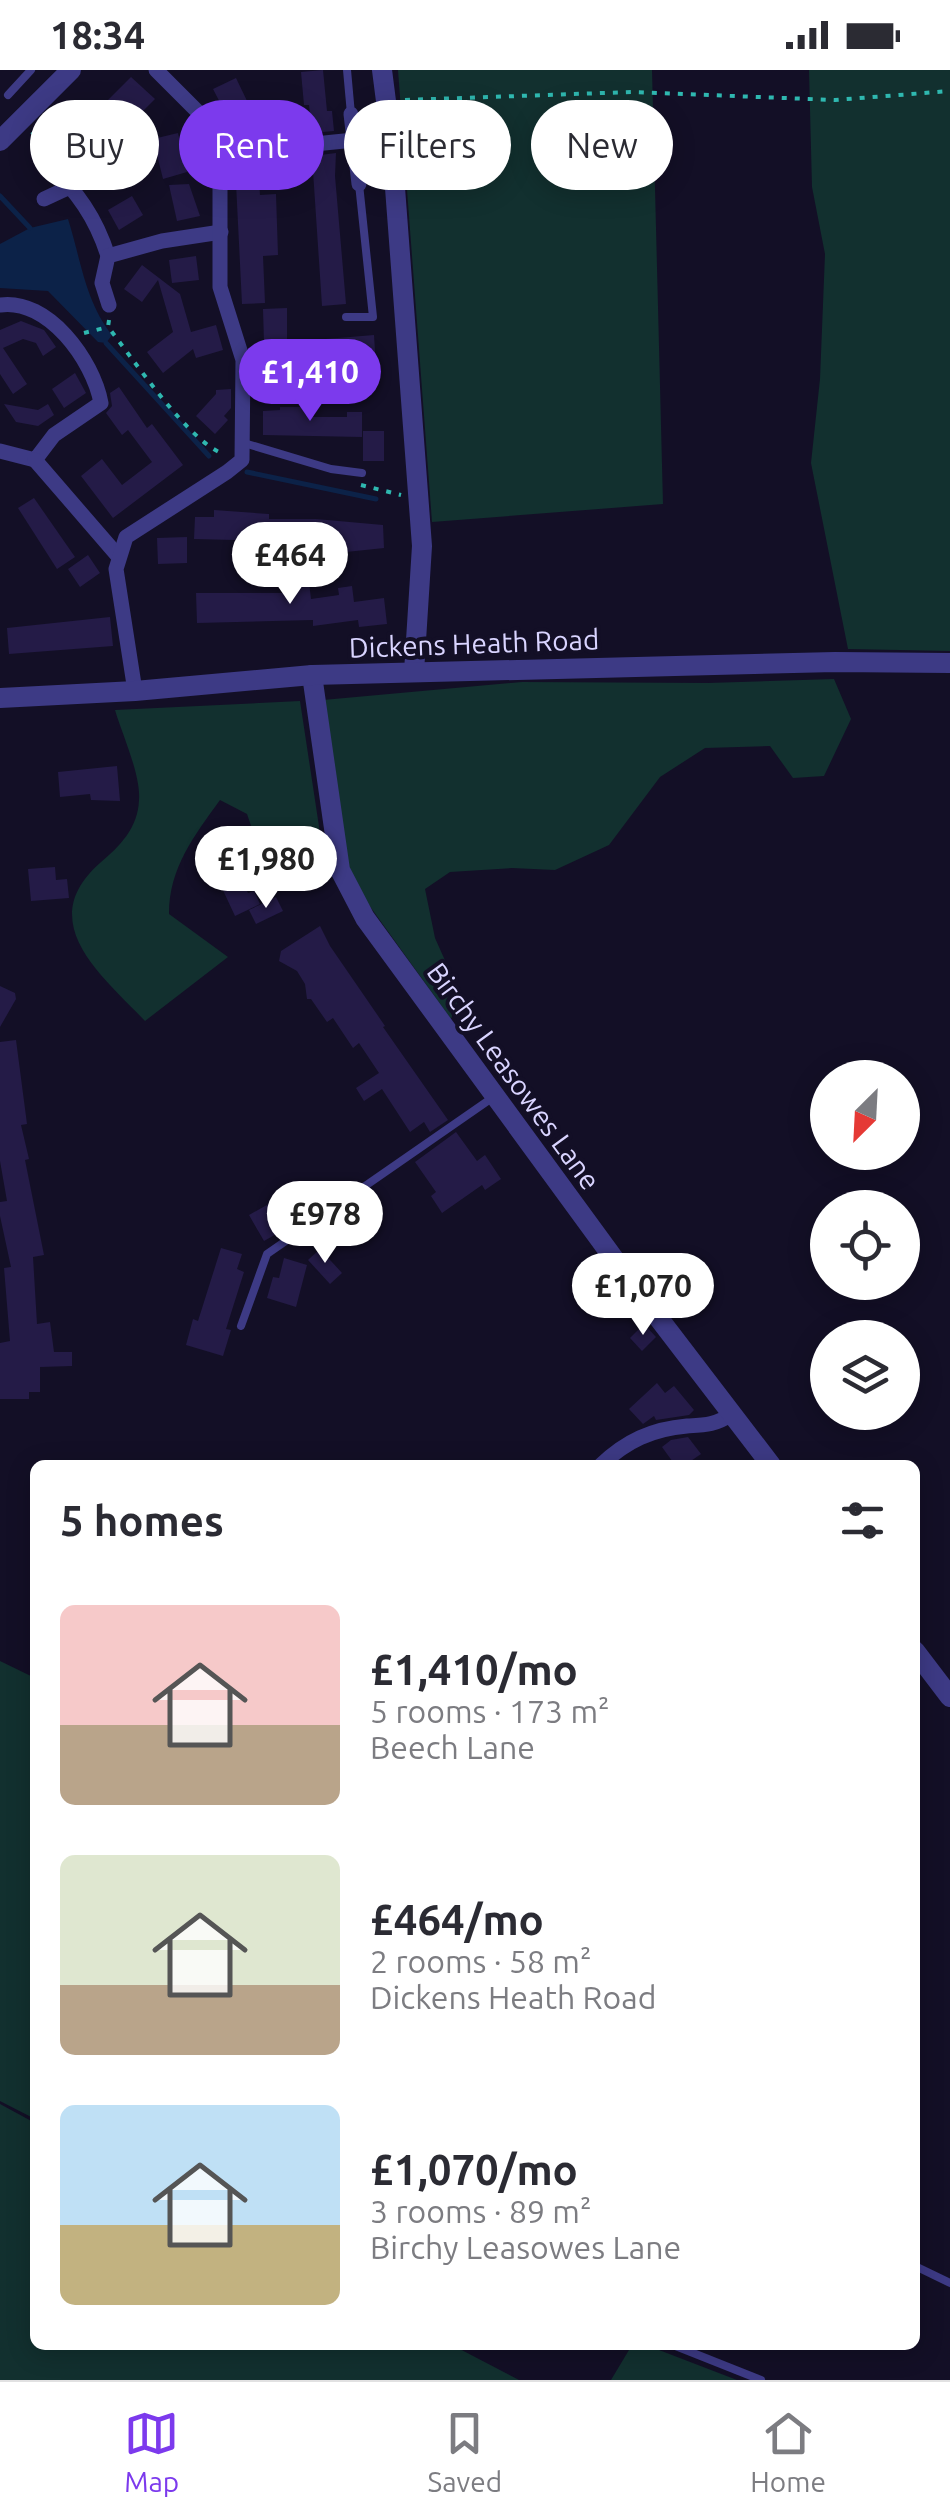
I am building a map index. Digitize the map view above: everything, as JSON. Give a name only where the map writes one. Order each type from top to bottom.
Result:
[{"type":"street","points":[[0,140],[71,70]]},
{"type":"street","points":[[156,70],[187,100]]},
{"type":"street","points":[[382,70],[386,100]]},
{"type":"street","points":[[44,199],[63,190]]},
{"type":"street","points":[[75,190],[98,225],[108,256],[102,283],[109,306]]},
{"type":"street","points":[[135,691],[116,569],[126,537],[228,472],[242,452],[244,360],[220,286],[220,190]]},
{"type":"street","points":[[394,190],[422,546],[414,672]]},
{"type":"street","points":[[108,256],[162,241],[220,232]]},
{"type":"street","points":[[0,305],[30,306],[56,324],[98,388],[100,402],[54,435],[34,460]]},
{"type":"street","points":[[0,451],[34,460],[118,556]]},
{"type":"street","name":"Dickens Heath Road","points":[[0,698],[312,675],[835,662],[950,663]]},
{"type":"street","name":"Birchy Leasowes Lane","points":[[312,675],[340,870],[365,918],[767,1460]]},
{"type":"street","points":[[608,1460],[643,1434],[683,1426],[714,1426],[732,1414]]},
{"type":"street","points":[[920,1658],[950,1697]]},
{"type":"lane","points":[[8,95],[31,70]]},
{"type":"lane","points":[[347,70],[350,100]]},
{"type":"lane","points":[[346,317],[373,317],[359,190]]},
{"type":"lane","points":[[242,452],[362,474]]},
{"type":"lane","points":[[241,1326],[267,1254],[495,1097]]},
{"type":"lane","points":[[920,2268],[950,2283]]},
{"type":"lane","points":[[686,2350],[761,2380]]},
{"type":"path","points":[[413,100],[631,92],[834,100],[950,91]]},
{"type":"path","points":[[84,334],[108,327],[182,420],[215,451],[242,452]]},
{"type":"path","points":[[353,483],[402,495]]},
{"type":"green space","points":[[398,70],[652,70],[653,100],[531,100],[531,190],[655,190],[663,504],[432,522],[407,190],[511,190],[511,100],[400,100]]},
{"type":"green space","points":[[809,70],[950,70],[950,651],[848,649],[811,463],[820,379],[825,254],[812,187]]},
{"type":"green space","points":[[834,679],[851,719],[824,776],[793,778],[770,746],[705,748],[660,777],[609,845],[555,870],[450,872],[425,889],[435,938],[460,994],[451,1019],[351,880],[323,700],[522,682]]},
{"type":"green space","points":[[300,701],[325,866],[261,855],[247,814],[220,800],[178,867],[169,914],[228,957],[145,1021],[94,967],[73,927],[73,906],[81,885],[127,836],[138,810],[137,779],[115,710]]},
{"type":"green space","points":[[0,1661],[30,1676],[30,2116],[0,2101]]},
{"type":"green space","points":[[0,2104],[30,2120],[30,2350],[462,2350],[519,2380],[0,2380]]},
{"type":"green space","points":[[629,2350],[659,2350],[737,2380],[611,2380]]},
{"type":"water","points":[[68,219],[90,294],[112,335],[106,343],[98,342],[48,291],[0,288],[0,244],[30,228]]},
{"type":"building","points":[[323,70],[327,111],[332,111],[334,131],[324,132],[324,100],[304,100],[301,72]]},
{"type":"building","points":[[131,77],[155,99],[154,100],[108,100]]},
{"type":"building","points":[[236,78],[247,100],[219,100],[213,89]]},
{"type":"building","points":[[178,133],[179,174],[163,179],[159,138]]},
{"type":"building","points":[[336,153],[346,304],[322,306],[314,190],[324,190],[324,154]]},
{"type":"building","points":[[169,185],[191,190],[200,216],[177,221]]},
{"type":"building","points":[[236,190],[260,190],[260,195],[276,194],[278,255],[263,256],[265,303],[242,304]]},
{"type":"building","points":[[132,196],[143,215],[119,230],[108,210]]},
{"type":"building","points":[[196,256],[199,280],[172,283],[169,260]]},
{"type":"building","points":[[142,265],[180,294],[191,332],[216,325],[223,350],[196,358],[193,349],[163,373],[147,352],[173,332],[158,280],[142,302],[124,289]]},
{"type":"building","points":[[287,308],[287,376],[265,376],[263,309]]},
{"type":"building","points":[[21,321],[44,330],[56,347],[43,356],[36,343],[23,339],[3,348],[27,384],[13,394],[0,374],[0,330]]},
{"type":"building","points":[[374,335],[376,367],[361,368],[361,363],[342,365],[341,360],[314,362],[313,340]]},
{"type":"building","points":[[75,373],[86,393],[64,408],[52,389]]},
{"type":"building","points":[[119,387],[147,428],[152,424],[183,465],[113,518],[81,476],[102,459],[122,485],[152,462],[128,430],[122,435],[106,413],[112,406],[110,393]]},
{"type":"building","points":[[231,389],[231,408],[224,416],[228,420],[215,434],[196,416],[216,390]]},
{"type":"building","points":[[4,404],[38,410],[48,404],[54,415],[38,426],[16,422]]},
{"type":"building","points":[[313,407],[313,417],[347,417],[347,412],[362,412],[362,437],[263,435],[263,411]]},
{"type":"building","points":[[363,431],[384,431],[384,461],[363,461]]},
{"type":"building","points":[[34,498],[75,557],[57,569],[18,508]]},
{"type":"building","points":[[214,510],[269,514],[269,519],[383,525],[384,548],[346,552],[346,544],[289,544],[288,550],[274,550],[274,541],[194,539],[195,517],[214,517]]},
{"type":"building","points":[[187,537],[187,563],[158,564],[157,538]]},
{"type":"building","points":[[88,555],[100,573],[80,587],[68,569]]},
{"type":"building","points":[[308,573],[311,599],[339,595],[338,588],[352,586],[354,602],[384,598],[387,624],[359,627],[358,620],[313,626],[313,620],[197,623],[196,593],[296,593],[294,575]]},
{"type":"building","points":[[110,617],[113,646],[9,654],[7,628]]},
{"type":"building","points":[[117,766],[120,801],[91,800],[90,794],[60,797],[58,772]]},
{"type":"building","points":[[55,867],[56,880],[67,879],[69,898],[31,901],[28,869]]},
{"type":"building","points":[[240,877],[248,893],[254,891],[260,904],[235,916],[221,886]]},
{"type":"building","points":[[276,897],[283,911],[256,924],[249,910]]},
{"type":"building","points":[[320,926],[383,1027],[448,1120],[430,1132],[424,1122],[410,1132],[382,1089],[364,1101],[356,1088],[379,1073],[359,1043],[353,1048],[333,1018],[327,1022],[311,999],[307,999],[305,984],[297,971],[279,961],[281,951]]},
{"type":"building","points":[[0,986],[15,993],[16,999],[0,1027]]},
{"type":"building","points":[[16,1040],[27,1124],[21,1125],[29,1159],[25,1160],[44,1255],[33,1257],[37,1324],[50,1322],[54,1352],[72,1352],[72,1366],[40,1367],[40,1392],[29,1392],[29,1399],[0,1399],[0,1343],[10,1341],[4,1268],[11,1267],[0,1216],[0,1202],[7,1201],[0,1161],[0,1042]]},
{"type":"building","points":[[456,1132],[477,1161],[485,1155],[501,1179],[485,1190],[482,1185],[442,1213],[431,1196],[436,1192],[415,1162]]},
{"type":"building","points":[[297,1188],[307,1205],[296,1212],[301,1220],[264,1241],[249,1215]]},
{"type":"building","points":[[221,1248],[242,1254],[237,1269],[244,1272],[226,1329],[231,1330],[223,1356],[186,1345],[193,1319],[198,1321]]},
{"type":"building","points":[[320,1249],[342,1273],[330,1284],[308,1260]]},
{"type":"building","points":[[284,1258],[307,1265],[296,1307],[267,1298],[273,1277],[279,1278]]},
{"type":"building","points":[[644,1324],[656,1337],[642,1351],[630,1338]]},
{"type":"building","points":[[657,1383],[665,1393],[674,1386],[694,1410],[689,1415],[656,1420],[654,1416],[643,1424],[629,1409]]},
{"type":"building","points":[[688,1437],[701,1454],[692,1460],[671,1460],[662,1447],[671,1440]]},
{"type":"waterway","points":[[0,196],[30,228]]},
{"type":"waterway","points":[[106,343],[209,456]]},
{"type":"waterway","points":[[247,472],[376,499]]}]
